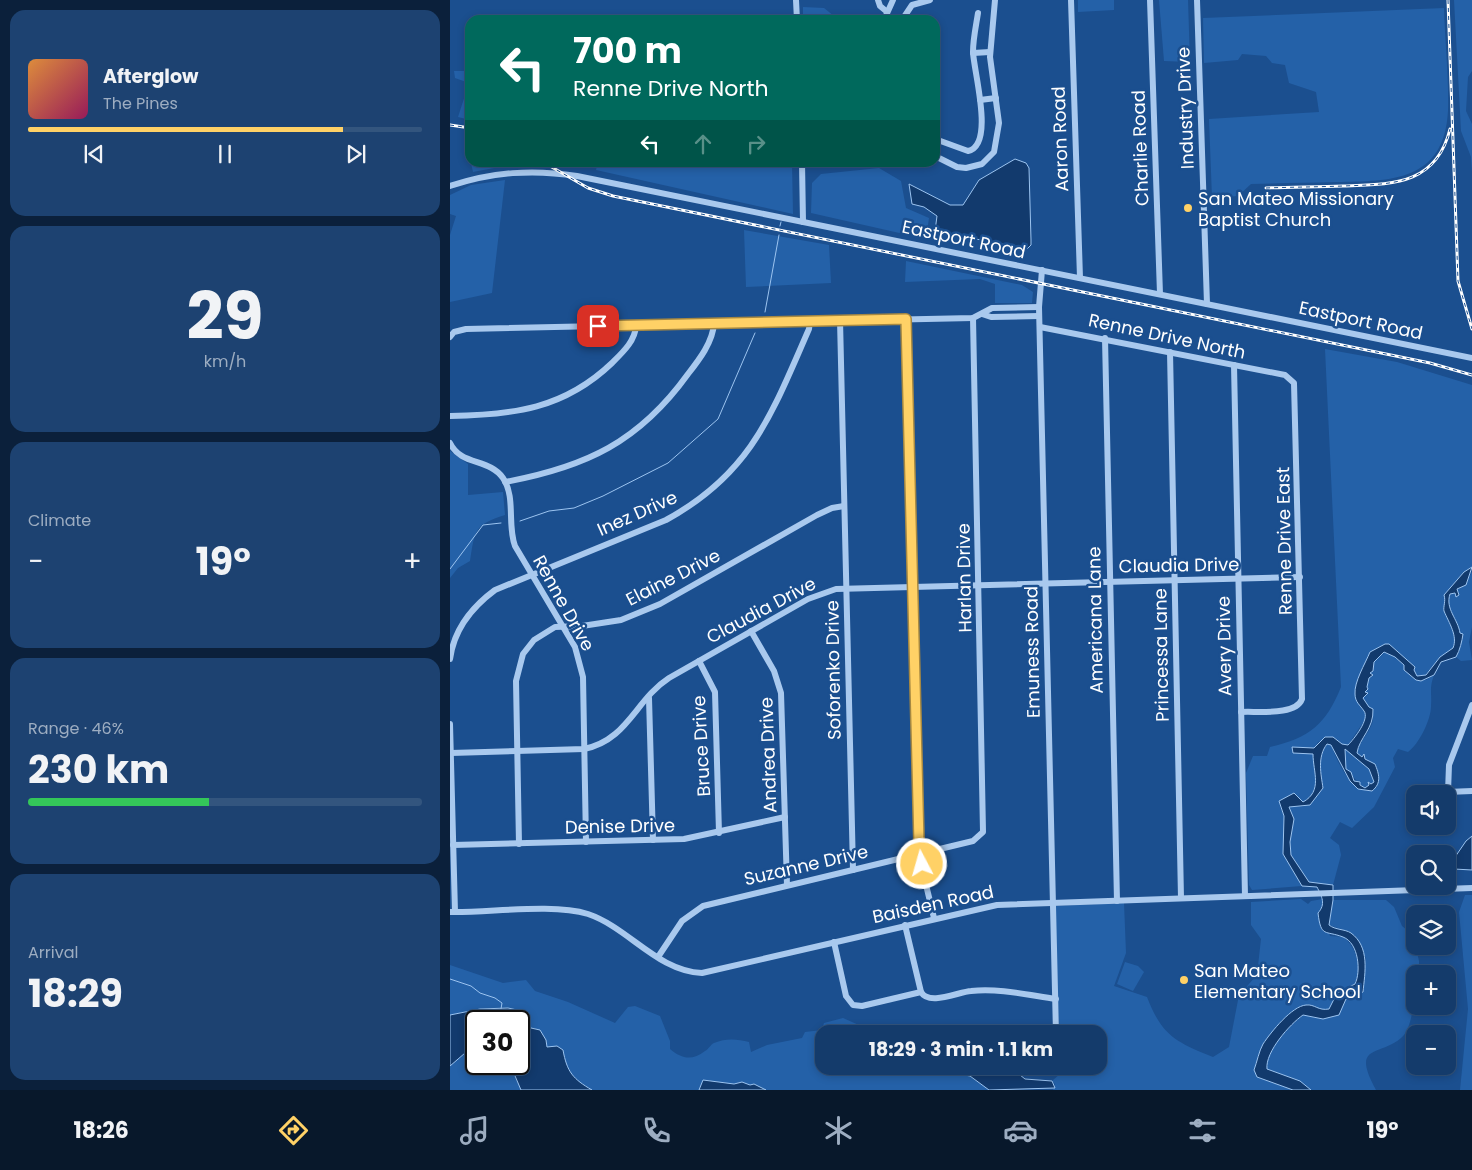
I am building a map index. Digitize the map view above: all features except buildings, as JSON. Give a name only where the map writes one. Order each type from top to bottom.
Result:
[{"type":"street","points":[[796,0],[797,15]]},
{"type":"street","points":[[878,0],[880,6],[886,11]]},
{"type":"street","points":[[885,15],[893,0]]},
{"type":"street","points":[[904,15],[907,10],[922,1],[930,0]]},
{"type":"street","points":[[940,158],[961,168],[976,167],[987,161],[994,152],[998,137],[996,98],[990,52],[995,0]]},
{"type":"street","name":"Aaron Road","points":[[1071,0],[1080,278]]},
{"type":"street","name":"Charlie Road","points":[[1150,0],[1160,294]]},
{"type":"street","name":"Industry Drive","points":[[1197,0],[1207,304]]},
{"type":"street","points":[[940,141],[964,151],[976,148],[982,136],[980,100],[973,53],[978,13]]},
{"type":"street","points":[[973,53],[990,52]]},
{"type":"street","points":[[980,100],[996,98]]},
{"type":"street","points":[[802,167],[804,222]]},
{"type":"street","name":"Eastport Road","points":[[450,186],[497,174],[540,171],[577,176],[1472,358]]},
{"type":"street","name":"Emuness Road","points":[[1042,270],[1039,316],[1056,1025]]},
{"type":"street","points":[[450,336],[466,330],[973,318],[992,308],[1039,307]]},
{"type":"street","points":[[982,314],[991,317],[1039,316]]},
{"type":"street","name":"Harlan Drive","points":[[973,318],[984,827],[981,836]]},
{"type":"street","points":[[906,319],[920,854],[934,918]]},
{"type":"street","name":"Soforenko Drive","points":[[840,320],[853,870]]},
{"type":"street","name":"Inez Drive","points":[[450,659],[461,626],[478,603],[495,590],[666,520],[685,510],[717,486],[744,458],[763,429],[809,329],[810,321]]},
{"type":"street","points":[[450,443],[458,454],[491,467],[505,482],[570,466],[602,452],[626,438],[653,416],[676,391],[710,339],[714,324]]},
{"type":"street","points":[[450,416],[492,416],[522,411],[565,396],[593,379],[617,358],[635,335],[636,326]]},
{"type":"street","name":"Renne Drive North","points":[[1040,327],[1105,338],[1288,376]]},
{"type":"street","name":"Americana Lane","points":[[1105,338],[1117,901]]},
{"type":"street","name":"Princessa Lane","points":[[1170,352],[1182,898]]},
{"type":"street","name":"Avery Drive","points":[[1234,365],[1245,896]]},
{"type":"street","name":"Renne Drive East","points":[[1241,712],[1288,710],[1299,706],[1302,696],[1295,388],[1288,376]]},
{"type":"street","name":"Renne Drive","points":[[505,482],[509,494],[512,539],[575,647],[582,669],[586,842]]},
{"type":"street","name":"Elaine Drive","points":[[520,844],[516,681],[518,667],[523,654],[534,640],[549,629],[562,625],[590,625],[633,616],[660,604],[817,515],[832,508],[844,506]]},
{"type":"street","name":"Claudia Drive","points":[[451,752],[584,749],[598,745],[614,737],[664,681],[819,594],[846,588],[1300,577]]},
{"type":"street","name":"Andrea Drive","points":[[751,631],[774,671],[782,693],[787,885]]},
{"type":"street","name":"Bruce Drive","points":[[699,661],[715,692],[719,833]]},
{"type":"street","points":[[649,698],[653,840]]},
{"type":"street","points":[[1448,785],[1448,765],[1472,705]]},
{"type":"street","points":[[450,724],[453,845],[452,912]]},
{"type":"street","points":[[1456,792],[1472,791]]},
{"type":"street","name":"Denise Drive","points":[[453,845],[689,839],[785,817]]},
{"type":"street","name":"Suzanne Drive","points":[[658,957],[682,921],[695,910],[712,903],[973,841],[981,836]]},
{"type":"street","name":"Baisden Road","points":[[452,912],[578,912],[602,921],[678,968],[702,973],[992,905],[1472,888]]},
{"type":"street","points":[[905,925],[921,992],[926,997],[933,999],[966,992],[990,990],[1056,1000]]},
{"type":"street","points":[[834,942],[846,996],[853,1004],[862,1006],[921,992]]},
{"type":"shaded area","points":[[1078,0],[1114,0],[1114,10],[1078,12]]},
{"type":"shaded area","points":[[1159,0],[1188,0],[1190,62],[1164,61]]},
{"type":"shaded area","points":[[1454,0],[1472,0],[1472,71],[1468,77],[1466,111],[1472,124],[1472,172],[1471,157],[1461,131]]},
{"type":"shaded area","points":[[803,7],[824,8],[833,15],[803,15]]},
{"type":"shaded area","points":[[1444,8],[1448,111],[1444,134],[1437,152],[1425,164],[1411,173],[1395,178],[1356,182],[1251,184],[1238,196],[1212,198],[1209,119],[1319,112],[1316,92],[1289,83],[1285,65],[1272,63],[1266,56],[1242,54],[1238,60],[1204,63],[1203,18]]},
{"type":"shaded area","points":[[454,71],[465,71],[465,82],[455,78]]},
{"type":"shaded area","points":[[465,95],[465,119],[458,117]]},
{"type":"shaded area","points":[[1015,159],[1026,163],[1029,168],[1031,245],[1027,249],[935,231],[937,216],[924,207],[912,204],[909,184],[950,205],[963,205],[979,180]]},
{"type":"shaded area","points":[[472,167],[500,167],[473,172]]},
{"type":"shaded area","points":[[597,167],[792,167],[793,214],[596,170]]},
{"type":"shaded area","points":[[879,168],[901,181],[906,208],[929,218],[926,239],[811,213],[812,183],[821,174]]},
{"type":"shaded area","points":[[505,180],[492,293],[450,302],[450,235],[456,216],[450,214],[450,195],[471,185]]},
{"type":"shaded area","points":[[744,230],[829,245],[831,283],[746,287]]},
{"type":"shaded area","points":[[906,261],[1022,285],[1033,292],[1032,303],[995,303],[995,284],[980,279],[905,282]]},
{"type":"shaded area","points":[[1325,349],[1397,362],[1472,385],[1472,567],[1464,572],[1444,595],[1444,611],[1454,634],[1453,648],[1440,657],[1425,675],[1417,676],[1396,650],[1370,652],[1361,707],[1365,712],[1366,718],[1348,745],[1342,744],[1333,737],[1318,742],[1314,758],[1314,790],[1303,802],[1299,799],[1280,807],[1284,816],[1283,854],[1302,886],[1252,890],[1249,885],[1246,773],[1253,756],[1267,756],[1270,747],[1296,739],[1315,728],[1329,711],[1341,687]]},
{"type":"shaded area","points":[[450,451],[468,464],[468,495],[503,492],[505,515],[487,522],[478,530],[473,542],[470,561],[458,568],[450,578]]},
{"type":"shaded area","points":[[1472,567],[1466,585],[1457,589],[1459,595],[1456,597],[1455,593],[1450,594],[1449,599],[1450,609],[1460,633],[1463,634],[1461,646],[1456,657],[1441,662],[1434,675],[1421,681],[1416,680],[1404,670],[1404,665],[1395,657],[1384,652],[1374,662],[1373,671],[1370,673],[1373,675],[1369,678],[1368,689],[1365,692],[1368,693],[1363,698],[1369,707],[1373,709],[1373,716],[1357,753],[1362,757],[1364,754],[1365,759],[1375,764],[1379,778],[1375,788],[1372,791],[1358,789],[1350,781],[1331,745],[1327,744],[1321,760],[1323,788],[1310,805],[1289,807],[1294,819],[1290,842],[1291,855],[1309,882],[1333,885],[1329,925],[1351,933],[1357,939],[1364,953],[1365,976],[1363,992],[1346,999],[1339,1015],[1323,1019],[1303,1015],[1279,1039],[1270,1055],[1267,1069],[1300,1081],[1311,1090],[1293,1090],[1257,1077],[1254,1070],[1263,1044],[1282,1020],[1300,1006],[1312,1005],[1322,1009],[1329,1009],[1337,993],[1355,984],[1358,972],[1355,951],[1348,940],[1322,930],[1318,913],[1322,907],[1322,900],[1317,887],[1302,886],[1283,854],[1284,816],[1279,801],[1294,793],[1303,802],[1309,798],[1315,787],[1313,754],[1293,753],[1292,747],[1314,748],[1325,737],[1333,737],[1342,744],[1348,745],[1354,738],[1365,719],[1364,711],[1356,699],[1355,689],[1370,652],[1385,644],[1389,644],[1415,667],[1414,670],[1417,676],[1426,675],[1440,657],[1453,648],[1454,634],[1444,611],[1444,595],[1464,572]],"holes":[[[1345,749],[1369,769],[1374,782],[1371,784],[1368,782],[1369,785],[1365,788],[1360,785],[1360,782],[1354,781],[1351,772],[1346,769]]]},
{"type":"shaded area","points":[[1472,572],[1472,627],[1469,642],[1472,660],[1461,661],[1456,657],[1461,638],[1448,603],[1449,597],[1459,586],[1464,586]]},
{"type":"shaded area","points":[[1385,652],[1401,662],[1413,678],[1426,680],[1434,675],[1427,725],[1420,738],[1408,752],[1398,749],[1393,758],[1395,767],[1374,807],[1352,828],[1340,822],[1330,838],[1339,845],[1341,855],[1333,885],[1309,882],[1291,855],[1290,842],[1294,819],[1289,807],[1308,805],[1323,788],[1321,760],[1327,744],[1331,744],[1342,769],[1354,784],[1361,789],[1369,790],[1377,787],[1365,759],[1357,753],[1373,717],[1363,698],[1367,695],[1365,692],[1374,662]]},
{"type":"shaded area","points":[[1345,749],[1369,769],[1374,782],[1365,788],[1346,769]]},
{"type":"shaded area","points":[[1472,836],[1472,870],[1456,869],[1456,856]]},
{"type":"shaded area","points":[[1465,895],[1472,895],[1472,1090],[1460,1090],[1468,1009],[1459,912]]},
{"type":"shaded area","points":[[1301,899],[1308,904],[1311,901],[1323,899],[1322,908],[1330,936],[1344,937],[1352,947],[1357,959],[1358,972],[1355,984],[1346,987],[1329,1009],[1321,1010],[1308,1004],[1274,1032],[1263,1044],[1257,1077],[1293,1090],[1053,1090],[1055,1084],[1052,1081],[1059,1075],[1107,1075],[1107,1025],[1059,1025],[1055,906],[1124,903],[1126,953],[1114,986],[1147,997],[1158,1021],[1172,1036],[1189,1047],[1213,1057],[1229,1047],[1239,995],[1257,975],[1261,939],[1251,925],[1251,902]]},
{"type":"shaded area","points":[[1333,900],[1386,900],[1394,907],[1402,926],[1406,929],[1406,955],[1418,955],[1419,965],[1406,965],[1406,1015],[1411,1015],[1409,1025],[1406,1025],[1406,1031],[1396,1042],[1367,1057],[1366,1064],[1369,1075],[1376,1090],[1311,1090],[1300,1081],[1267,1069],[1267,1062],[1274,1047],[1298,1019],[1303,1015],[1323,1019],[1346,999],[1363,992],[1366,958],[1350,932],[1329,925]]},
{"type":"shaded area","points":[[1125,962],[1138,966],[1144,972],[1133,991],[1117,984]]},
{"type":"shaded area","points":[[450,965],[503,983],[526,980],[535,991],[568,1002],[615,1023],[628,1007],[635,1006],[660,1016],[670,1041],[670,1049],[687,1058],[700,1054],[718,1041],[736,1040],[749,1042],[751,1052],[767,1045],[802,1038],[805,1032],[815,1031],[815,1075],[965,1075],[970,1076],[989,1090],[766,1090],[754,1084],[750,1085],[742,1082],[734,1084],[703,1080],[699,1090],[592,1090],[572,1074],[563,1050],[547,1048],[540,1030],[530,1027],[530,1010],[465,1010],[465,1012],[450,1015]]},
{"type":"shaded area","points":[[508,1008],[517,1010],[475,1010]]},
{"type":"shaded area","points":[[465,1012],[465,1053],[450,1066],[450,1015]]},
{"type":"shaded area","points":[[843,1018],[859,1025],[823,1025],[824,1023]]},
{"type":"shaded area","points":[[530,1027],[540,1030],[546,1040],[547,1047],[557,1046],[563,1050],[572,1074],[592,1090],[521,1090],[515,1075],[530,1075]]},
{"type":"shaded area","points":[[465,1053],[465,1075],[515,1075],[521,1090],[450,1090],[450,1066]]},
{"type":"shaded area","points":[[965,1075],[1020,1075],[1025,1079],[1052,1081],[1055,1088],[989,1090],[970,1076]]},
{"type":"shaded area","points":[[703,1080],[734,1084],[742,1082],[750,1085],[754,1084],[766,1090],[699,1090]]},
{"type":"waterway","points":[[780,226],[781,222]]},
{"type":"waterway","points":[[765,312],[779,235]]},
{"type":"waterway","points":[[520,521],[549,511],[574,508],[603,496],[668,463],[718,419],[755,333]]},
{"type":"waterway","points":[[450,569],[483,525],[501,523]]},
{"type":"waterway","points":[[450,979],[471,986],[480,993],[495,998],[502,1003],[501,1009]]},
{"type":"railway","points":[[1448,0],[1458,281],[1472,329]]},
{"type":"railway","points":[[450,125],[465,127]]},
{"type":"railway","points":[[1266,188],[1378,184],[1409,178],[1423,172],[1434,162],[1443,148],[1450,129]]},
{"type":"railway","points":[[552,167],[588,188],[613,196],[1430,363],[1472,375]]},
{"type":"place","name":"San Mateo Missionary Baptist Church","points":[[1188,208]]},
{"type":"place","name":"San Mateo Elementary School","points":[[1184,980]]},
{"type":"route","points":[[598,326],[906,319],[919,843],[922,864]]}]
